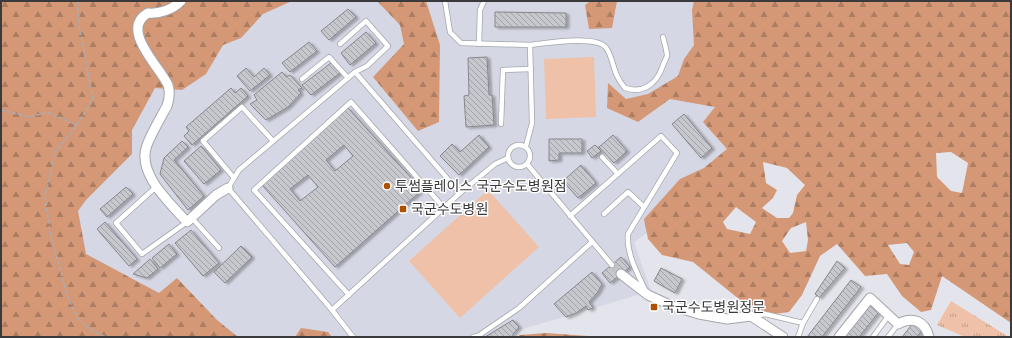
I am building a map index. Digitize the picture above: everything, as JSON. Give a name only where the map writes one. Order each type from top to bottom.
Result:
[{"type":"street","points":[[181,1],[176,6],[143,16],[138,23],[137,29],[143,45],[168,86],[169,99],[167,106],[146,147],[145,159],[148,175],[156,187],[189,220],[216,195],[228,188]]},
{"type":"street","points":[[621,274],[648,295],[672,306],[699,314],[727,319],[751,316],[783,337]]},
{"type":"street","points":[[838,337],[870,298],[898,324],[906,319],[918,321],[927,328],[930,337]]},
{"type":"lane","points":[[445,1],[450,32],[460,43],[530,45],[561,41],[599,42],[607,49],[612,65],[620,82],[625,88],[646,88],[652,84],[659,75],[667,56],[663,37]]},
{"type":"lane","points":[[479,44],[480,10],[484,1]]},
{"type":"lane","points":[[340,44],[366,21],[388,46],[367,66],[355,72],[239,170],[228,188],[332,310],[353,337]]},
{"type":"lane","points":[[526,146],[532,123],[530,45]]},
{"type":"lane","points":[[302,79],[328,57],[348,78]]},
{"type":"lane","points":[[501,124],[503,70],[531,69]]},
{"type":"lane","points":[[355,72],[460,193]]},
{"type":"lane","points":[[349,295],[254,190],[351,102],[444,208]]},
{"type":"lane","points":[[234,178],[203,141],[242,107],[273,141]]},
{"type":"lane","points":[[570,216],[661,136],[677,153],[628,234],[627,243],[648,295]]},
{"type":"lane","points":[[518,144],[526,146],[531,154],[530,159],[527,164],[516,167],[508,158],[509,150],[518,144]]},
{"type":"lane","points":[[602,157],[618,174]]},
{"type":"lane","points":[[332,310],[460,193],[495,164],[508,158]]},
{"type":"lane","points":[[527,164],[612,264]]},
{"type":"lane","points":[[156,187],[116,223],[142,254],[189,220],[219,248]]},
{"type":"lane","points":[[604,214],[628,192],[644,207]]},
{"type":"lane","points":[[473,337],[478,336],[519,308],[592,242]]},
{"type":"lane","points":[[798,337],[803,323],[816,299]]},
{"type":"lane","points":[[751,316],[765,314],[803,323]]},
{"type":"lane","points":[[873,337],[889,315]]},
{"type":"lane","points":[[888,337],[898,324]]},
{"type":"path","points":[[78,1],[79,25],[93,100],[77,125],[55,152],[45,197],[51,236],[66,295],[78,319],[94,332],[106,337]]},
{"type":"path","points":[[1,110],[30,117],[47,112],[77,125]]},
{"type":"shaded area","points":[[106,1],[788,1],[839,20],[671,217],[634,242],[651,291],[496,337],[121,337],[65,251]]},
{"type":"green space","points":[[1,1],[292,1],[263,14],[241,38],[223,45],[206,74],[182,90],[155,88],[132,130],[132,154],[86,200],[78,211],[86,254],[159,293],[177,278],[217,320],[238,337],[1,337]]},
{"type":"green space","points":[[377,1],[426,1],[440,45],[439,122],[418,131],[373,77],[404,44],[400,25]]},
{"type":"green space","points":[[590,1],[617,1],[612,28],[589,29],[585,5]]},
{"type":"green space","points":[[694,1],[1011,1],[1011,323],[942,276],[931,310],[921,312],[902,296],[887,274],[865,276],[837,244],[820,256],[802,295],[789,312],[760,316],[693,262],[662,255],[648,239],[644,219],[680,179],[704,168],[727,149],[703,122],[715,107],[670,99],[638,122],[607,108],[608,83],[626,99],[648,94],[678,76],[684,59],[694,45],[692,10]],"holes":[[[951,152],[968,163],[962,193],[951,191],[937,177],[936,153]],[[763,162],[787,168],[805,185],[797,195],[793,213],[789,218],[777,218],[762,208],[773,198],[777,190],[766,183]],[[736,207],[756,222],[750,234],[727,229],[723,222]],[[806,222],[808,240],[806,251],[790,253],[782,241],[791,228]],[[907,243],[914,252],[909,265],[900,264],[888,245]]]},
{"type":"green space","points":[[594,57],[596,117],[546,119],[544,59]]},
{"type":"green space","points":[[488,190],[539,247],[460,318],[409,261]]},
{"type":"green space","points":[[951,301],[1009,337],[965,337],[937,325]]},
{"type":"green space","points":[[301,328],[328,332],[332,337],[295,337]]},
{"type":"green space","points":[[546,333],[588,336],[617,336],[517,337],[520,335]]},
{"type":"building","points":[[348,9],[356,17],[329,40],[321,31]]},
{"type":"building","points":[[495,12],[566,13],[566,27],[495,27]]},
{"type":"building","points":[[366,32],[376,43],[350,65],[341,53]]},
{"type":"building","points":[[309,42],[317,51],[290,72],[282,63]]},
{"type":"building","points":[[487,57],[489,95],[492,95],[494,125],[466,127],[464,96],[469,95],[468,58]]},
{"type":"building","points":[[331,63],[340,73],[311,95],[302,85]]},
{"type":"building","points":[[246,68],[254,77],[264,68],[270,75],[250,91],[237,76]]},
{"type":"building","points":[[282,72],[286,77],[290,75],[302,88],[298,90],[301,93],[288,107],[266,120],[250,104],[257,100],[254,95]]},
{"type":"building","points":[[231,88],[235,93],[241,88],[248,96],[192,145],[184,136],[189,131],[186,127]]},
{"type":"building","points":[[348,108],[422,190],[335,267],[262,185]],"holes":[[[344,145],[353,156],[335,171],[326,160]],[[308,175],[318,187],[300,201],[290,189]]]},
{"type":"building","points":[[684,114],[712,148],[701,158],[672,124]]},
{"type":"building","points":[[479,135],[489,147],[459,175],[440,156],[452,144],[460,152]]},
{"type":"building","points":[[613,135],[627,151],[614,163],[599,147]]},
{"type":"building","points":[[549,139],[582,139],[582,153],[559,153],[559,160],[549,161]]},
{"type":"building","points":[[182,141],[188,147],[174,160],[204,196],[188,210],[160,174],[164,158]]},
{"type":"building","points":[[595,145],[601,151],[592,158],[587,151]]},
{"type":"building","points":[[201,146],[221,170],[204,184],[184,161]]},
{"type":"building","points":[[581,165],[596,183],[578,198],[563,181]]},
{"type":"building","points":[[126,187],[133,194],[107,217],[100,209]]},
{"type":"building","points":[[105,222],[137,259],[129,266],[97,229]]},
{"type":"building","points":[[191,230],[219,263],[203,276],[175,243]]},
{"type":"building","points":[[169,244],[177,254],[160,268],[152,258]]},
{"type":"building","points":[[241,246],[252,257],[225,283],[214,272]]},
{"type":"building","points":[[621,257],[630,267],[610,283],[602,273]]},
{"type":"building","points":[[150,259],[158,269],[147,278],[133,274]]},
{"type":"building","points":[[837,261],[845,268],[819,298],[815,294]]},
{"type":"building","points":[[661,268],[682,279],[675,293],[654,281]]},
{"type":"building","points":[[592,272],[602,284],[598,292],[589,302],[593,308],[588,310],[586,306],[576,313],[566,317],[554,304]]},
{"type":"building","points":[[851,280],[861,287],[822,337],[807,337]]},
{"type":"building","points":[[870,305],[879,312],[859,337],[845,337]]},
{"type":"building","points":[[513,320],[519,327],[511,337],[485,337]]},
{"type":"building","points":[[914,322],[923,329],[917,337],[902,337]]},
{"type":"tunnel","points":[[612,265],[621,274]]},
{"type":"place","name":"투썸플레이스 국군수도병원점","points":[[387,186]]},
{"type":"place","name":"국군수도병원","points":[[403,209]]},
{"type":"place","name":"국군수도병원정문","points":[[654,307]]}]
